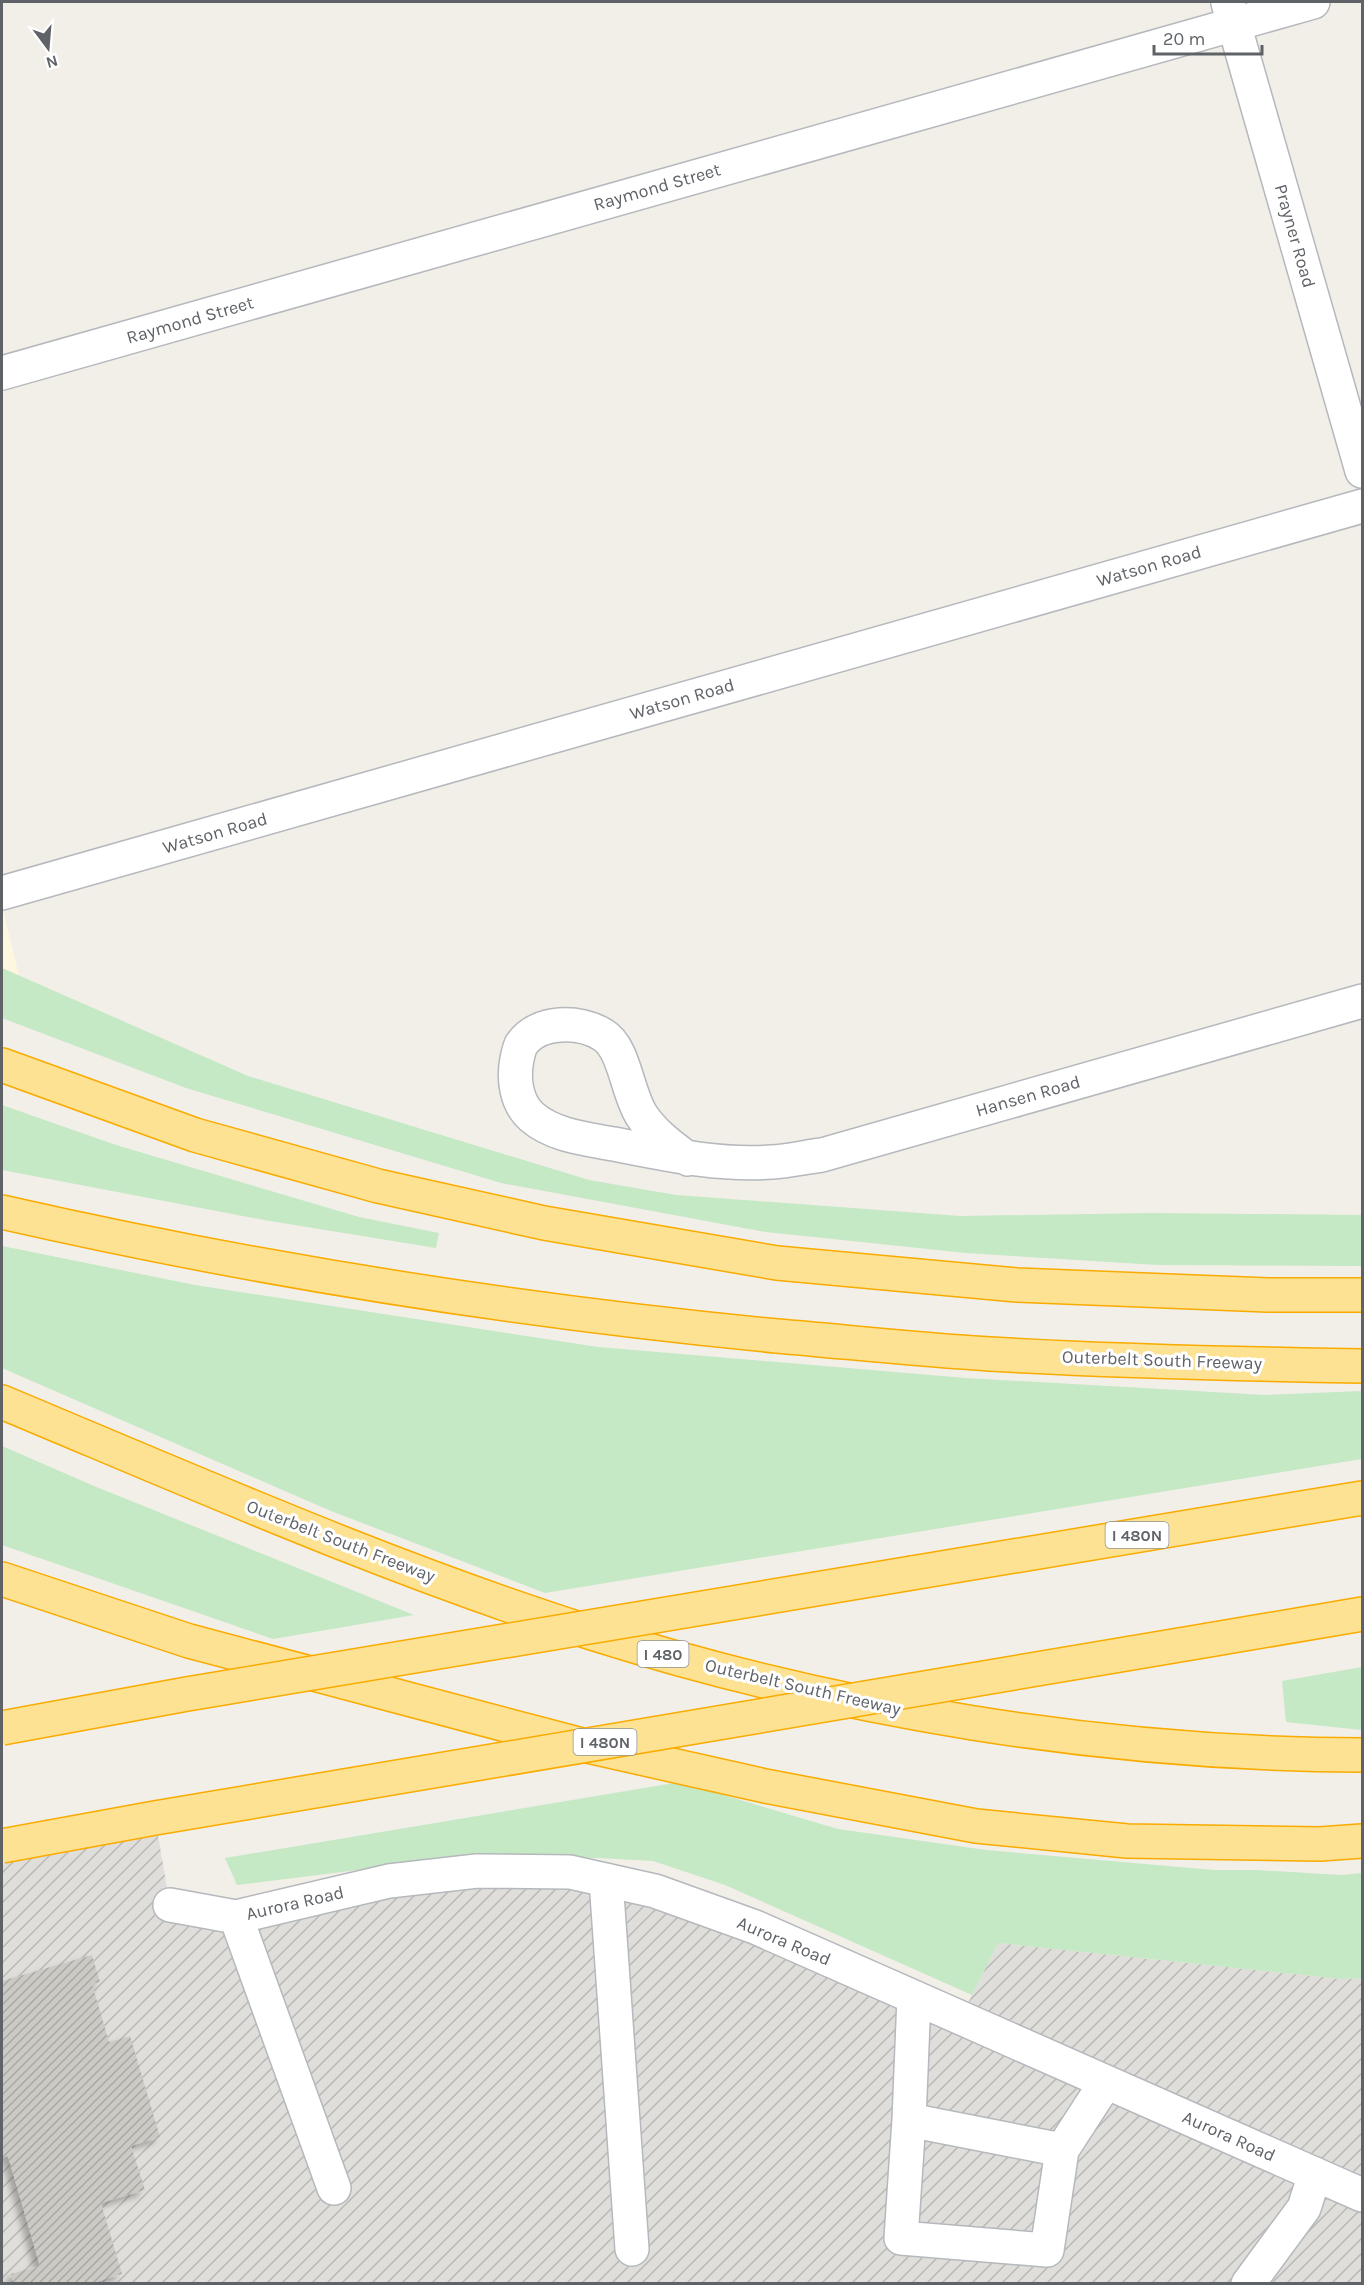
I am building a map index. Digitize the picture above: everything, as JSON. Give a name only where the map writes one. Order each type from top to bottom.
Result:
[{"type":"highway","points":[[2,1065],[195,1135],[378,1186],[544,1223],[777,1263],[1017,1285],[1268,1295],[1362,1295]]},
{"type":"highway","name":"Outerbelt South Freeway","points":[[2,1212],[62,1226],[328,1277],[603,1317],[855,1343],[988,1353],[1135,1360],[1362,1366]]},
{"type":"highway","name":"Outerbelt South Freeway","points":[[2,1402],[301,1528],[590,1632],[678,1659],[872,1704],[953,1720],[1035,1732],[1126,1743],[1221,1750],[1362,1755]]},
{"type":"highway","name":"I 480N","points":[[2,1728],[187,1694],[1362,1498]]},
{"type":"highway","points":[[2,1578],[189,1641],[574,1743],[765,1786],[976,1826],[1127,1841],[1320,1844],[1362,1840]]},
{"type":"highway","name":"I 480N","points":[[2,1846],[166,1816],[1362,1614]]},
{"type":"street","name":"Raymond Street","points":[[2,373],[1231,13],[1314,2]]},
{"type":"street","name":"Prayner Road","points":[[1231,13],[1362,471]]},
{"type":"street","name":"Watson Road","points":[[2,893],[1362,506]]},
{"type":"street","name":"Hansen Road","points":[[688,1159],[657,1135],[641,1114],[618,1052],[606,1036],[585,1026],[561,1023],[537,1032],[520,1046],[514,1073],[518,1096],[532,1117],[562,1134],[688,1159],[771,1162],[822,1155],[1362,1001]]},
{"type":"street","name":"Aurora Road","points":[[170,1905],[236,1917],[389,1881],[477,1871],[570,1872],[655,1891],[755,1927],[1362,2195]]},
{"type":"street","points":[[606,1880],[632,2249]]},
{"type":"street","points":[[236,1917],[334,2188]]},
{"type":"street","points":[[914,1997],[901,2238],[1047,2250],[1062,2150],[1106,2082]]},
{"type":"street","points":[[909,2120],[1062,2150]]},
{"type":"street","points":[[1248,2283],[1304,2208],[1315,2174]]},
{"type":"shaded area","points":[[2,905],[19,976],[2,968]]},
{"type":"shaded area","points":[[155,1818],[170,1905],[236,1917],[570,1872],[961,2017],[998,1943],[1342,1979],[1362,1978],[1362,2283],[2,2284],[2,1846]]},
{"type":"green space","points":[[2,968],[248,1076],[589,1180],[676,1195],[960,1216],[1152,1213],[1362,1215],[1362,1266],[1158,1265],[966,1253],[766,1232],[501,1183],[186,1088],[2,1018]]},
{"type":"green space","points":[[2,1105],[116,1145],[359,1217],[439,1233],[436,1248],[264,1220],[2,1170]]},
{"type":"green space","points":[[2,1246],[195,1285],[598,1347],[966,1378],[1265,1395],[1362,1391],[1362,1459],[545,1593],[331,1511],[2,1368]]},
{"type":"green space","points":[[2,1446],[94,1486],[414,1615],[273,1639],[2,1545]]},
{"type":"green space","points":[[1362,1667],[1362,1730],[1286,1722],[1282,1681]]},
{"type":"green space","points":[[680,1782],[838,1829],[986,1850],[1214,1870],[1342,1875],[1362,1873],[1362,1978],[1342,1979],[998,1943],[972,1995],[725,1885],[653,1861],[598,1858],[461,1857],[237,1885],[225,1858]]},
{"type":"building","points":[[92,1955],[100,1982],[92,1984],[109,2042],[130,2036],[160,2137],[131,2146],[145,2190],[101,2203],[122,2274],[89,2284],[14,2284],[11,2274],[40,2266],[8,2156],[2,2158],[2,1981]]}]
